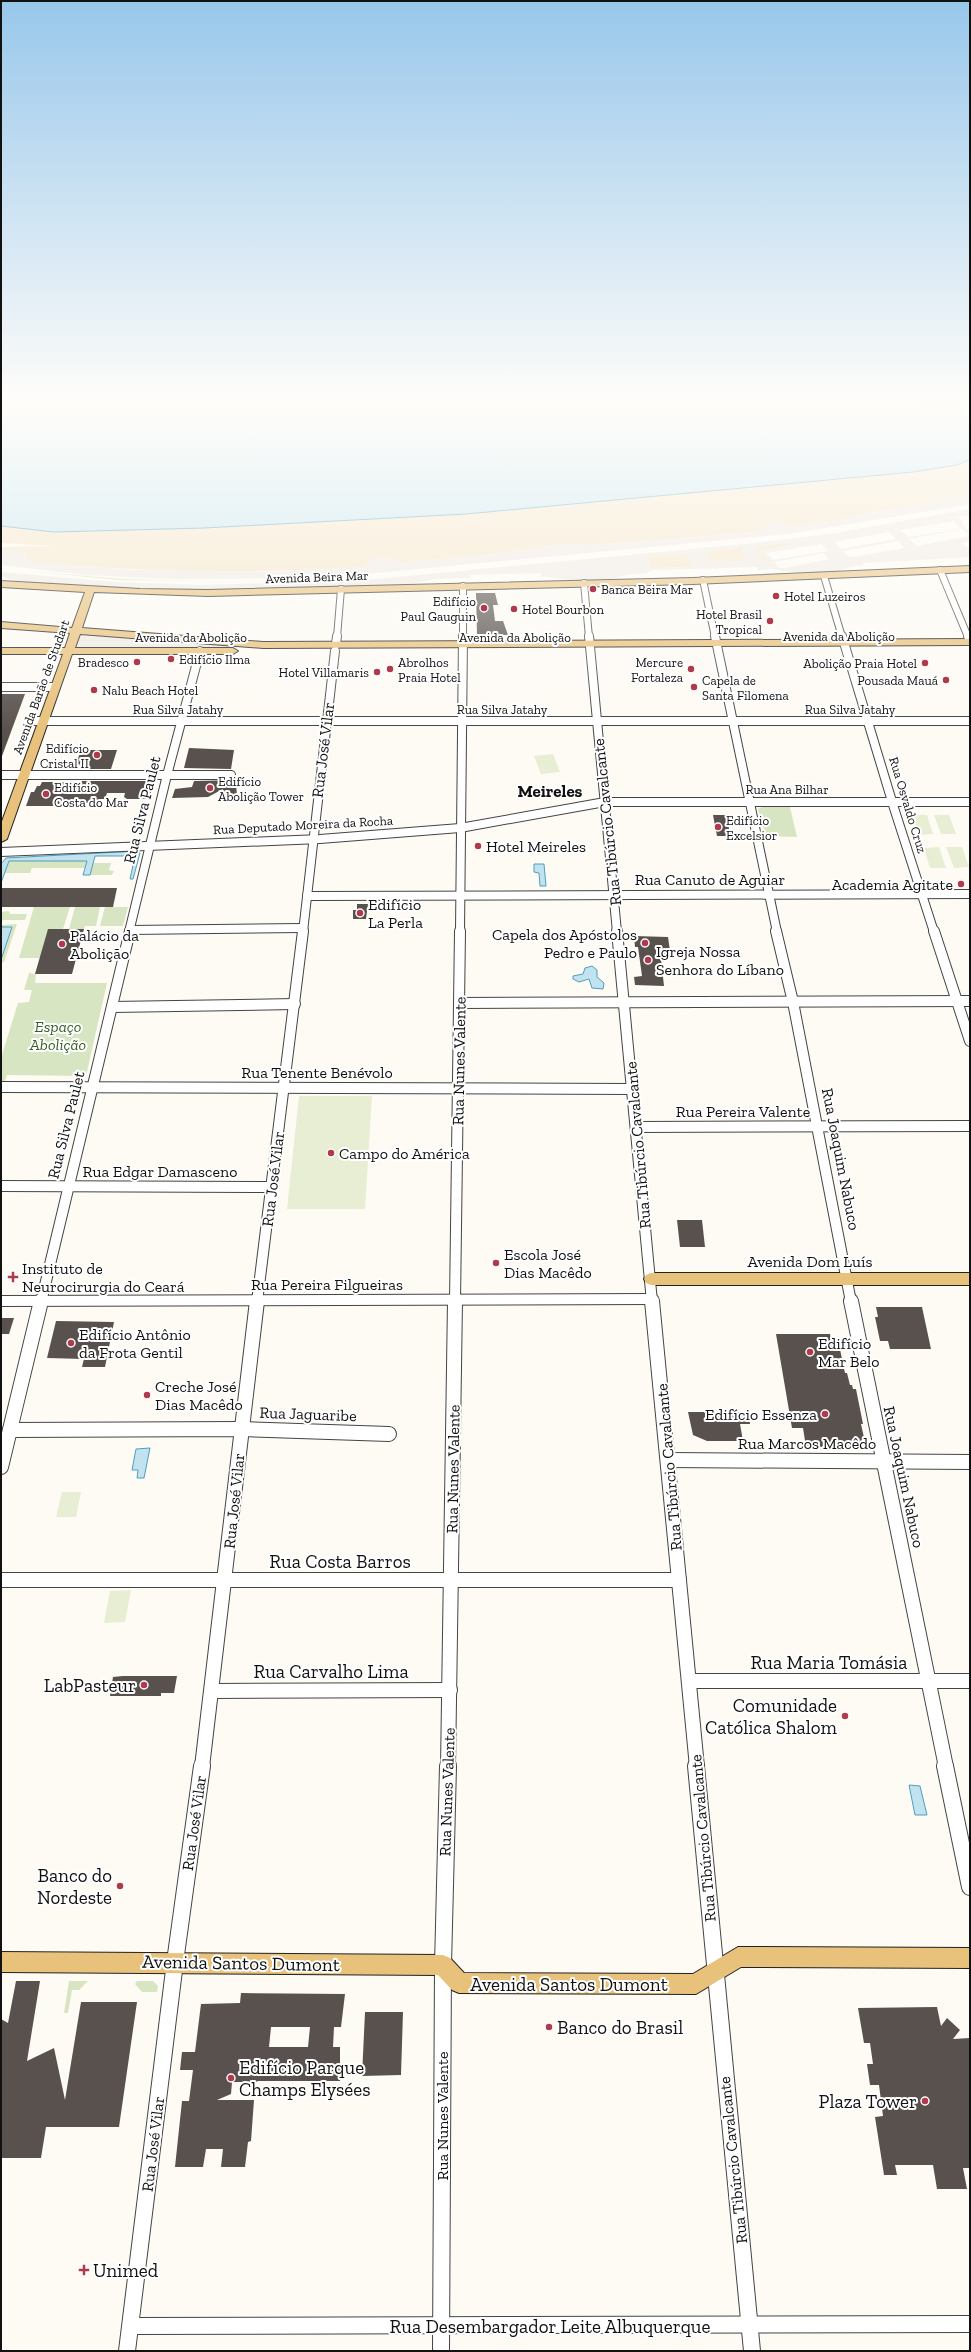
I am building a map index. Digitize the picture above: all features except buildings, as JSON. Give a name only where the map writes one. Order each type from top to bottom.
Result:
[{"type":"main road","name":"Avenida Beira Mar","points":[[1,584],[187,593],[584,584],[824,576],[970,569]]},
{"type":"main road","name":"Avenida Barão de Studart","points":[[1,839],[20,775],[64,650],[72,640],[91,589]]},
{"type":"main road","name":"Avenida da Abolição","points":[[1,626],[263,645],[335,647],[845,645],[970,642]]},
{"type":"main road","points":[[1,644],[55,644],[72,640]]},
{"type":"main road","name":"Avenida da Abolição","points":[[845,645],[970,648]]},
{"type":"main road","name":"Avenida da Abolição","points":[[1,650],[200,651],[335,647]]},
{"type":"main road","name":"Avenida Barão de Studart","points":[[1,815],[20,775]]},
{"type":"main road","name":"Avenida Dom Luís","points":[[650,1279],[970,1279]]},
{"type":"main road","name":"Avenida Santos Dumont","points":[[1,1962],[443,1965],[459,1983],[696,1984],[714,1971],[738,1957],[970,1958]]},
{"type":"street","points":[[940,570],[970,642]]},
{"type":"street","name":"Rua Osvaldo Cruz","points":[[824,576],[893,802],[970,1041]]},
{"type":"street","name":"Rua Joaquim Nabuco","points":[[703,580],[733,721],[748,802],[793,1002],[818,1126],[846,1279],[930,1681],[970,1886]]},
{"type":"street","name":"Rua Tibúrcio Cavalcante","points":[[584,584],[689,1681],[714,1971],[752,2351]]},
{"type":"street","name":"Rua Nunes Valente","points":[[441,2351],[443,1965],[452,1580],[460,1003],[460,828],[463,721],[462,586]]},
{"type":"street","name":"Rua José Vilar","points":[[127,2351],[175,1962],[226,1580],[241,1429],[295,1004],[341,589]]},
{"type":"street","name":"Rua Silva Paulet","points":[[1,1467],[167,774],[200,651]]},
{"type":"street","points":[[1,687],[51,687]]},
{"type":"street","name":"Rua Silva Jatahy","points":[[39,721],[970,721]]},
{"type":"street","points":[[1,775],[231,775]]},
{"type":"street","name":"Rua Deputado Moreira da Rocha","points":[[1,852],[313,839],[460,828],[605,802]]},
{"type":"street","name":"Rua Ana Bilhar","points":[[605,802],[970,802]]},
{"type":"street","name":"Rua Canuto de Aguiar","points":[[307,896],[460,896],[614,893],[970,894]]},
{"type":"street","points":[[130,930],[303,928]]},
{"type":"street","points":[[460,1003],[970,1001]]},
{"type":"street","points":[[112,1006],[295,1004]]},
{"type":"street","name":"Rua Tenente Benévolo","points":[[1,1088],[632,1089]]},
{"type":"street","name":"Rua Pereira Valente","points":[[636,1127],[970,1126]]},
{"type":"street","name":"Rua Edgar Damasceno","points":[[1,1186],[271,1187]]},
{"type":"street","name":"Rua Pereira Filgueiras","points":[[1,1301],[652,1299]]},
{"type":"street","name":"Rua Jaguaribe","points":[[10,1430],[241,1429],[389,1434]]},
{"type":"street","name":"Rua Marcos Macêdo","points":[[668,1460],[883,1460],[970,1462]]},
{"type":"street","name":"Rua Costa Barros","points":[[1,1580],[679,1580]]},
{"type":"street","name":"Rua Maria Tomásia","points":[[689,1681],[970,1680]]},
{"type":"street","name":"Rua Carvalho Lima","points":[[212,1691],[450,1690]]},
{"type":"street","name":"Rua Desembargador Leite Albuquerque","points":[[130,2326],[442,2327],[970,2324]]},
{"type":"green space","points":[[27,571],[123,579],[200,581],[119,580]]},
{"type":"green space","points":[[553,754],[560,772],[541,774],[534,756]]},
{"type":"green space","points":[[762,807],[790,807],[797,837],[766,836],[758,809]]},
{"type":"green space","points":[[912,815],[927,815],[933,834],[918,835]]},
{"type":"green space","points":[[934,815],[949,815],[956,834],[941,834]]},
{"type":"green space","points":[[939,847],[946,868],[930,868],[924,848]]},
{"type":"green space","points":[[946,847],[962,847],[969,867],[954,868]]},
{"type":"green space","points":[[9,861],[87,861],[85,868],[32,868],[30,873],[5,873]]},
{"type":"green space","points":[[93,863],[111,863],[109,870],[114,871],[112,875],[90,875]]},
{"type":"green space","points":[[34,907],[70,907],[63,929],[48,929],[40,958],[19,958]]},
{"type":"green space","points":[[75,907],[100,907],[96,926],[85,926],[84,929],[69,929]]},
{"type":"green space","points":[[105,907],[128,907],[123,926],[100,926]]},
{"type":"green space","points":[[9,911],[10,914],[27,914],[25,920],[1,920],[1,912]]},
{"type":"green space","points":[[17,924],[4,962],[1,962],[12,927],[1,927],[1,925]]},
{"type":"green space","name":"Espaço Abolição","points":[[29,973],[36,974],[35,983],[107,983],[86,1076],[7,1075],[5,1081],[1,1081],[1,1058],[18,1003],[29,1002],[32,990],[24,990]]},
{"type":"green space","name":"Campo do América","points":[[299,1096],[372,1096],[365,1209],[287,1209]]},
{"type":"green space","points":[[62,1492],[81,1492],[76,1517],[56,1517]]},
{"type":"green space","points":[[131,1590],[125,1622],[104,1623],[110,1591]]},
{"type":"green space","points":[[69,1981],[88,1981],[79,1990],[72,1990],[68,2013],[64,2013]]},
{"type":"green space","points":[[137,1981],[153,1981],[158,1986],[157,1992],[142,1992],[135,1984]]},
{"type":"sand","points":[[490,512],[878,512],[830,521],[791,526],[780,523],[769,524],[762,531],[652,541],[587,545],[560,544],[506,553],[400,563],[385,557],[373,558],[373,560],[362,567],[278,571],[194,571],[110,568],[26,561],[25,554],[8,551],[1,553],[1,547],[56,546],[1,543],[1,526],[54,532],[204,528]]},
{"type":"sand","points":[[790,542],[793,545],[761,551],[772,562],[767,563],[752,547]]},
{"type":"sand","points":[[742,547],[747,561],[709,562],[705,551]]},
{"type":"sand","points":[[688,553],[692,567],[651,568],[646,557]]},
{"type":"shaded area","points":[[878,512],[923,512],[789,534],[364,574],[278,578],[172,579],[87,575],[1,565],[1,553],[10,550],[23,552],[22,553],[28,558],[27,561],[133,570],[265,572],[362,567],[369,561],[373,560],[372,558],[385,557],[400,563],[506,553],[560,544],[587,545],[652,541],[761,531],[760,529],[768,524],[767,522],[778,521],[791,526],[830,521]]},
{"type":"shaded area","points":[[955,512],[970,512],[970,516],[956,517],[961,519],[963,525],[970,532],[970,541],[962,543],[970,549],[970,557],[863,563],[863,565],[834,572],[807,574],[771,569],[758,570],[757,567],[652,570],[646,573],[631,574],[602,581],[571,580],[541,576],[541,573],[470,575],[470,578],[434,579],[402,586],[185,591],[23,583],[1,576],[1,572],[114,582],[202,585],[355,581],[755,543],[836,533]],"holes":[[[954,521],[961,529],[908,537],[901,530]],[[963,529],[969,536],[917,546],[909,539]],[[889,532],[896,539],[841,549],[834,542]],[[898,541],[905,548],[853,557],[848,556],[843,551]],[[790,542],[793,545],[760,550],[771,562],[767,563],[752,547]],[[822,544],[828,551],[773,560],[766,553]],[[742,547],[747,561],[709,562],[705,551]],[[687,553],[692,567],[651,568],[647,557]],[[824,553],[829,559],[780,568],[774,562]]]},
{"type":"shaded area","points":[[80,635],[270,647],[75,647]]},
{"type":"water","points":[[1,512],[490,512],[204,528],[54,532],[1,526]]},
{"type":"water","points":[[138,851],[140,853],[133,879],[130,879],[135,856],[95,856],[90,875],[83,875],[87,861],[9,861],[1,883],[1,864],[6,858]]},
{"type":"water","points":[[534,864],[544,864],[546,886],[540,886],[539,873],[534,872]]},
{"type":"water","points":[[1,927],[12,927],[1,960]]},
{"type":"water","points":[[592,966],[597,970],[597,977],[604,983],[603,989],[592,988],[589,979],[579,982],[573,979],[573,976],[583,974],[585,968]]},
{"type":"water","points":[[150,1448],[144,1478],[137,1478],[138,1470],[132,1470],[136,1449]]},
{"type":"water","points":[[909,1785],[920,1786],[927,1815],[915,1815]]},
{"type":"place","name":"Banca Beira Mar","points":[[593,589]]},
{"type":"place","name":"Hotel Luzeiros","points":[[776,596]]},
{"type":"place","name":"Edifício Paul Gauguin","points":[[484,608]]},
{"type":"place","name":"Hotel Bourbon","points":[[514,609]]},
{"type":"place","name":"Hotel Brasil Tropical","points":[[770,621]]},
{"type":"place","name":"Edifício Ilma","points":[[171,659]]},
{"type":"place","name":"Bradesco","points":[[137,662]]},
{"type":"place","name":"Abolição Praia Hotel","points":[[925,663]]},
{"type":"place","name":"Abrolhos Praia Hotel","points":[[390,669]]},
{"type":"place","name":"Mercure Fortaleza","points":[[691,669]]},
{"type":"place","name":"Hotel Villamaris","points":[[377,672]]},
{"type":"place","name":"Pousada Mauá","points":[[946,680]]},
{"type":"place","name":"Capela de Santa Filomena","points":[[694,687]]},
{"type":"place","name":"Nalu Beach Hotel","points":[[94,690]]},
{"type":"place","name":"Edifício Cristal II","points":[[97,755]]},
{"type":"place","name":"Edifício Abolição Tower","points":[[210,788]]},
{"type":"place","name":"Edifício Costa do Mar","points":[[46,794]]},
{"type":"place","name":"Edifício Excelsior","points":[[718,827]]},
{"type":"place","name":"Hotel Meireles","points":[[478,846]]},
{"type":"place","name":"Academia Agitate","points":[[961,884]]},
{"type":"place","name":"Edifício La Perla","points":[[360,913]]},
{"type":"place","name":"Capela dos Apóstolos Pedro e Paulo","points":[[645,943]]},
{"type":"place","name":"Palácio da Abolição","points":[[62,944]]},
{"type":"place","name":"Igreja Nossa Senhora do Líbano","points":[[648,960]]},
{"type":"place","name":"Campo do América","points":[[331,1153]]},
{"type":"place","name":"Escola José Dias Macêdo","points":[[496,1263]]},
{"type":"place","name":"Instituto de Neurocirurgia do Ceará","points":[[13,1277]]},
{"type":"place","name":"Edifício Antônio da Frota Gentil","points":[[71,1343]]},
{"type":"place","name":"Edifício Mar Belo","points":[[810,1352]]},
{"type":"place","name":"Creche José Dias Macêdo","points":[[147,1395]]},
{"type":"place","name":"Edifício Essenza","points":[[825,1414]]},
{"type":"place","name":"LabPasteur","points":[[144,1685]]},
{"type":"place","name":"Comunidade Católica Shalom","points":[[845,1716]]},
{"type":"place","name":"Banco do Nordeste","points":[[120,1886]]},
{"type":"place","name":"Banco do Brasil","points":[[549,2027]]},
{"type":"place","name":"Edifício Parque Champs Elysées","points":[[231,2078]]},
{"type":"place","name":"Plaza Tower","points":[[925,2101]]},
{"type":"place","name":"Unimed","points":[[84,2270]]},
{"type":"district","name":"Meireles","points":[[550,791]]}]
